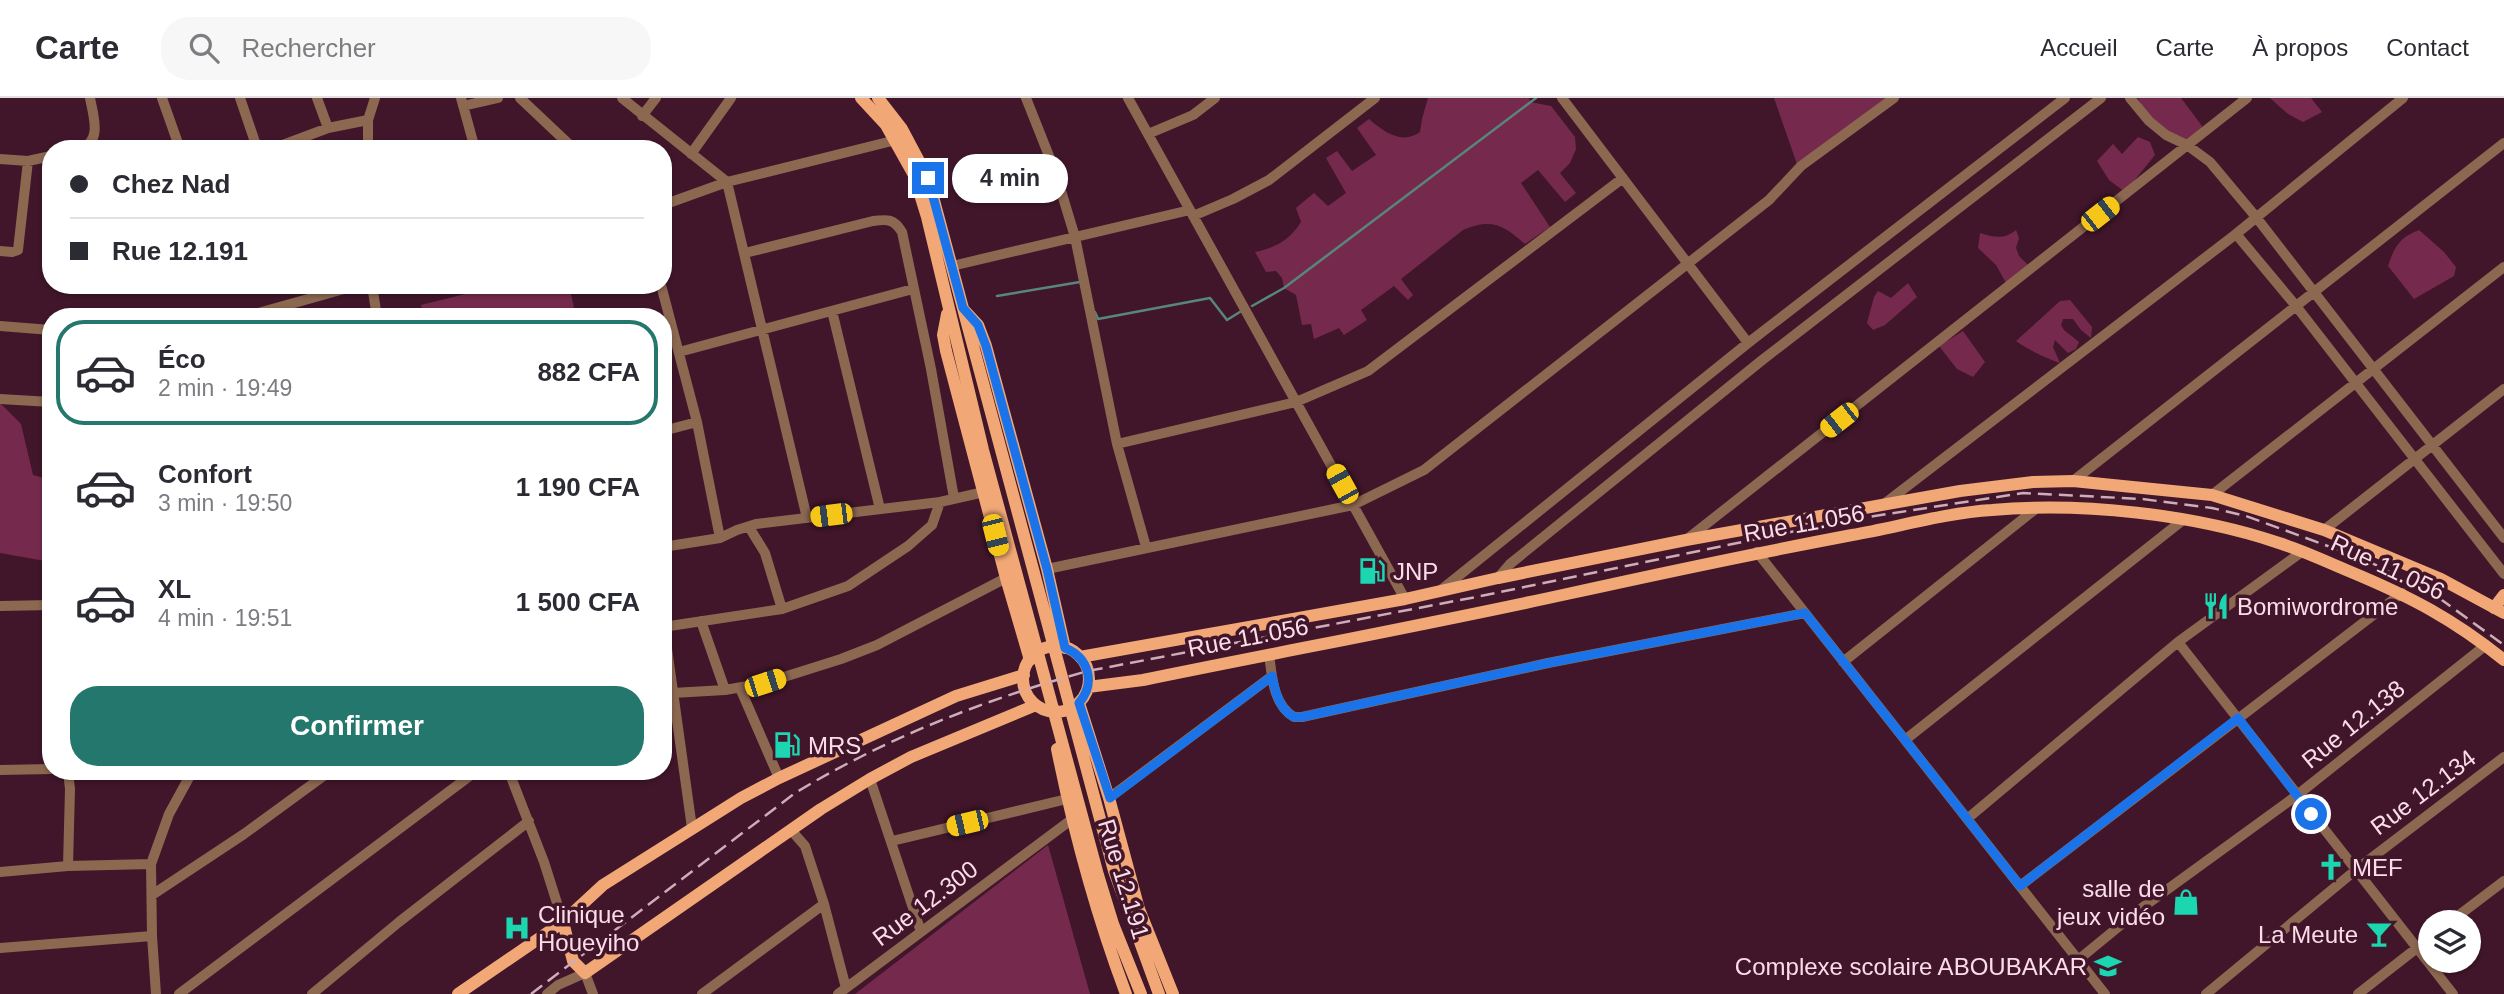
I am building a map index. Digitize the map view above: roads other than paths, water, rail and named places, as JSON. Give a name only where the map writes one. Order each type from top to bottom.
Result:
[{"type":"main road","name":"Rue 12.191","points":[[861,98],[886,125],[914,175],[927,217],[988,468],[1098,875],[1113,924],[1141,994]]},
{"type":"main road","name":"Rue 12.191","points":[[877,98],[902,129],[928,178],[1114,871],[1158,994]]},
{"type":"main road","points":[[963,308],[978,325],[986,346],[1047,569],[1065,648]]},
{"type":"main road","points":[[948,311],[943,335],[946,351],[1030,660]]},
{"type":"main road","points":[[1080,657],[1405,599],[1686,540],[1995,485],[2073,481],[2212,495],[2323,530],[2418,568],[2499,610],[2504,595]]},
{"type":"main road","name":"Rue 11.056","points":[[1088,687],[1143,680],[1469,616],[1757,552],[1988,510],[2038,507],[2127,512],[2183,520],[2228,528],[2303,551],[2402,593],[2440,614],[2504,660]]},
{"type":"main road","points":[[1065,648],[1080,657],[1088,671],[1088,687],[1079,703],[1065,711],[1049,711],[1036,705],[1026,693],[1024,675],[1030,660],[1046,649],[1065,648]]},
{"type":"main road","points":[[458,994],[563,922],[603,884],[779,778],[956,696],[1024,675]]},
{"type":"main road","points":[[1079,703],[1110,798],[1139,909],[1173,994]]},
{"type":"main road","points":[[563,922],[573,961],[584,973],[791,830],[870,779],[911,757],[1036,705]]},
{"type":"main road","points":[[1049,711],[1071,820],[1093,899],[1126,994]]},
{"type":"street","points":[[90,98],[94,134],[92,140]]},
{"type":"street","points":[[162,98],[177,140]]},
{"type":"street","points":[[240,98],[254,140]]},
{"type":"street","points":[[317,98],[328,128]]},
{"type":"street","points":[[368,140],[368,120],[375,98]]},
{"type":"street","points":[[473,140],[462,102],[498,98]]},
{"type":"street","points":[[520,98],[564,140]]},
{"type":"street","points":[[622,98],[642,117],[727,182],[807,518]]},
{"type":"street","points":[[642,117],[656,98]]},
{"type":"street","points":[[691,154],[731,98]]},
{"type":"street","points":[[1026,98],[1055,171],[1075,237],[1117,444],[1146,547]]},
{"type":"street","points":[[1128,98],[1405,599]]},
{"type":"street","points":[[1147,134],[1193,115],[1215,98]]},
{"type":"street","points":[[952,266],[1192,213],[1233,200],[1269,180],[1375,98]]},
{"type":"street","points":[[1562,98],[1748,343]]},
{"type":"street","points":[[1047,569],[1353,505],[1424,470],[1769,200],[1801,166],[1894,98]]},
{"type":"street","points":[[1441,590],[1748,343],[2065,98]]},
{"type":"street","points":[[1498,578],[1510,564],[1761,361],[2101,98]]},
{"type":"street","points":[[2130,98],[2149,121],[2166,135],[2187,145],[2210,162],[2256,217],[2504,538]]},
{"type":"street","points":[[1686,540],[2247,98]]},
{"type":"street","points":[[1882,506],[2236,234],[2403,98]]},
{"type":"street","points":[[296,140],[328,128],[368,120]]},
{"type":"street","points":[[672,202],[727,182],[896,140]]},
{"type":"street","points":[[2073,481],[2504,143]]},
{"type":"street","points":[[0,159],[28,161],[42,158]]},
{"type":"street","points":[[0,251],[18,250],[28,161]]},
{"type":"street","points":[[1117,444],[1296,402],[1368,371],[1623,178]]},
{"type":"street","points":[[745,253],[873,221],[888,219],[896,222],[902,232],[931,369],[954,498]]},
{"type":"street","points":[[2236,234],[2296,306],[2504,574]]},
{"type":"street","points":[[2212,495],[2504,267]]},
{"type":"street","points":[[679,352],[913,289]]},
{"type":"street","points":[[276,308],[326,294]]},
{"type":"street","points":[[832,311],[880,509]]},
{"type":"street","points":[[0,326],[42,329]]},
{"type":"street","points":[[672,326],[697,422],[720,538]]},
{"type":"street","points":[[2323,530],[2504,389]]},
{"type":"street","points":[[0,399],[42,401]]},
{"type":"street","points":[[672,429],[697,422]]},
{"type":"street","points":[[672,546],[720,538],[749,527],[940,502],[984,492]]},
{"type":"street","points":[[672,626],[782,609],[848,586],[908,546],[932,525],[940,502]]},
{"type":"street","points":[[1843,662],[2038,507]]},
{"type":"street","points":[[2494,525],[2504,517]]},
{"type":"street","points":[[1905,740],[2183,520]]},
{"type":"street","points":[[749,527],[765,553],[782,609]]},
{"type":"street","points":[[1967,819],[2178,642],[2303,551]]},
{"type":"street","points":[[1757,552],[2105,994]]},
{"type":"street","points":[[673,693],[725,690],[765,683],[877,645],[1006,578]]},
{"type":"street","points":[[2020,886],[2402,593]]},
{"type":"street","points":[[0,606],[42,605]]},
{"type":"street","points":[[1269,654],[1275,690],[1282,707],[1294,717],[1302,717],[1548,663],[1805,613]]},
{"type":"street","points":[[701,621],[725,690]]},
{"type":"street","points":[[2178,642],[2296,796],[2418,947],[2358,994]]},
{"type":"street","name":"Rue 12.138","points":[[2078,960],[2139,910],[2296,796],[2486,645]]},
{"type":"street","points":[[1110,798],[1272,676]]},
{"type":"street","points":[[672,686],[692,828]]},
{"type":"street","points":[[740,688],[779,778]]},
{"type":"street","name":"Rue 12.134","points":[[2206,994],[2357,869],[2504,757]]},
{"type":"street","points":[[0,770],[42,769]]},
{"type":"street","points":[[870,779],[921,932]]},
{"type":"street","points":[[68,866],[69,780]]},
{"type":"street","points":[[70,789],[74,780]]},
{"type":"street","points":[[156,994],[151,864],[169,814],[188,780]]},
{"type":"street","points":[[152,895],[244,834],[318,780]]},
{"type":"street","points":[[179,994],[464,780]]},
{"type":"street","points":[[512,780],[563,922]]},
{"type":"street","points":[[891,841],[1067,799]]},
{"type":"street","name":"Rue 12.300","points":[[842,991],[1071,820]]},
{"type":"street","points":[[312,994],[529,821]]},
{"type":"street","points":[[791,830],[805,846],[824,904],[842,991]]},
{"type":"street","points":[[0,872],[68,866],[151,864]]},
{"type":"street","points":[[2466,910],[2504,881]]},
{"type":"street","points":[[702,994],[824,904]]},
{"type":"street","points":[[0,948],[152,936]]},
{"type":"street","points":[[547,994],[558,985],[584,973],[593,994]]},
{"type":"street","points":[[2437,973],[2453,994]]},
{"type":"waterway","points":[[1252,306],[1284,288],[1536,98]]},
{"type":"waterway","points":[[997,296],[1080,282]]},
{"type":"waterway","points":[[1095,312],[1098,319],[1210,298],[1227,320],[1243,310]]},
{"type":"railway","points":[[531,994],[795,793],[865,755],[974,707],[1088,671],[1476,597],[1849,520],[2023,493],[2142,499],[2212,508],[2246,516],[2366,560],[2439,598],[2504,645]]},
{"type":"place","name":"JNP","points":[[1372,571]]},
{"type":"place","name":"Bomiwordrome","points":[[2216,606]]},
{"type":"place","name":"MRS","points":[[787,745]]},
{"type":"place","name":"MEF","points":[[2331,867]]},
{"type":"place","name":"salle de jeux vidéo","points":[[2186,902]]},
{"type":"place","name":"Clinique Houeyiho","points":[[517,928]]},
{"type":"place","name":"La Meute","points":[[2379,934]]},
{"type":"place","name":"Complexe scolaire ABOUBAKAR","points":[[2108,966]]}]
